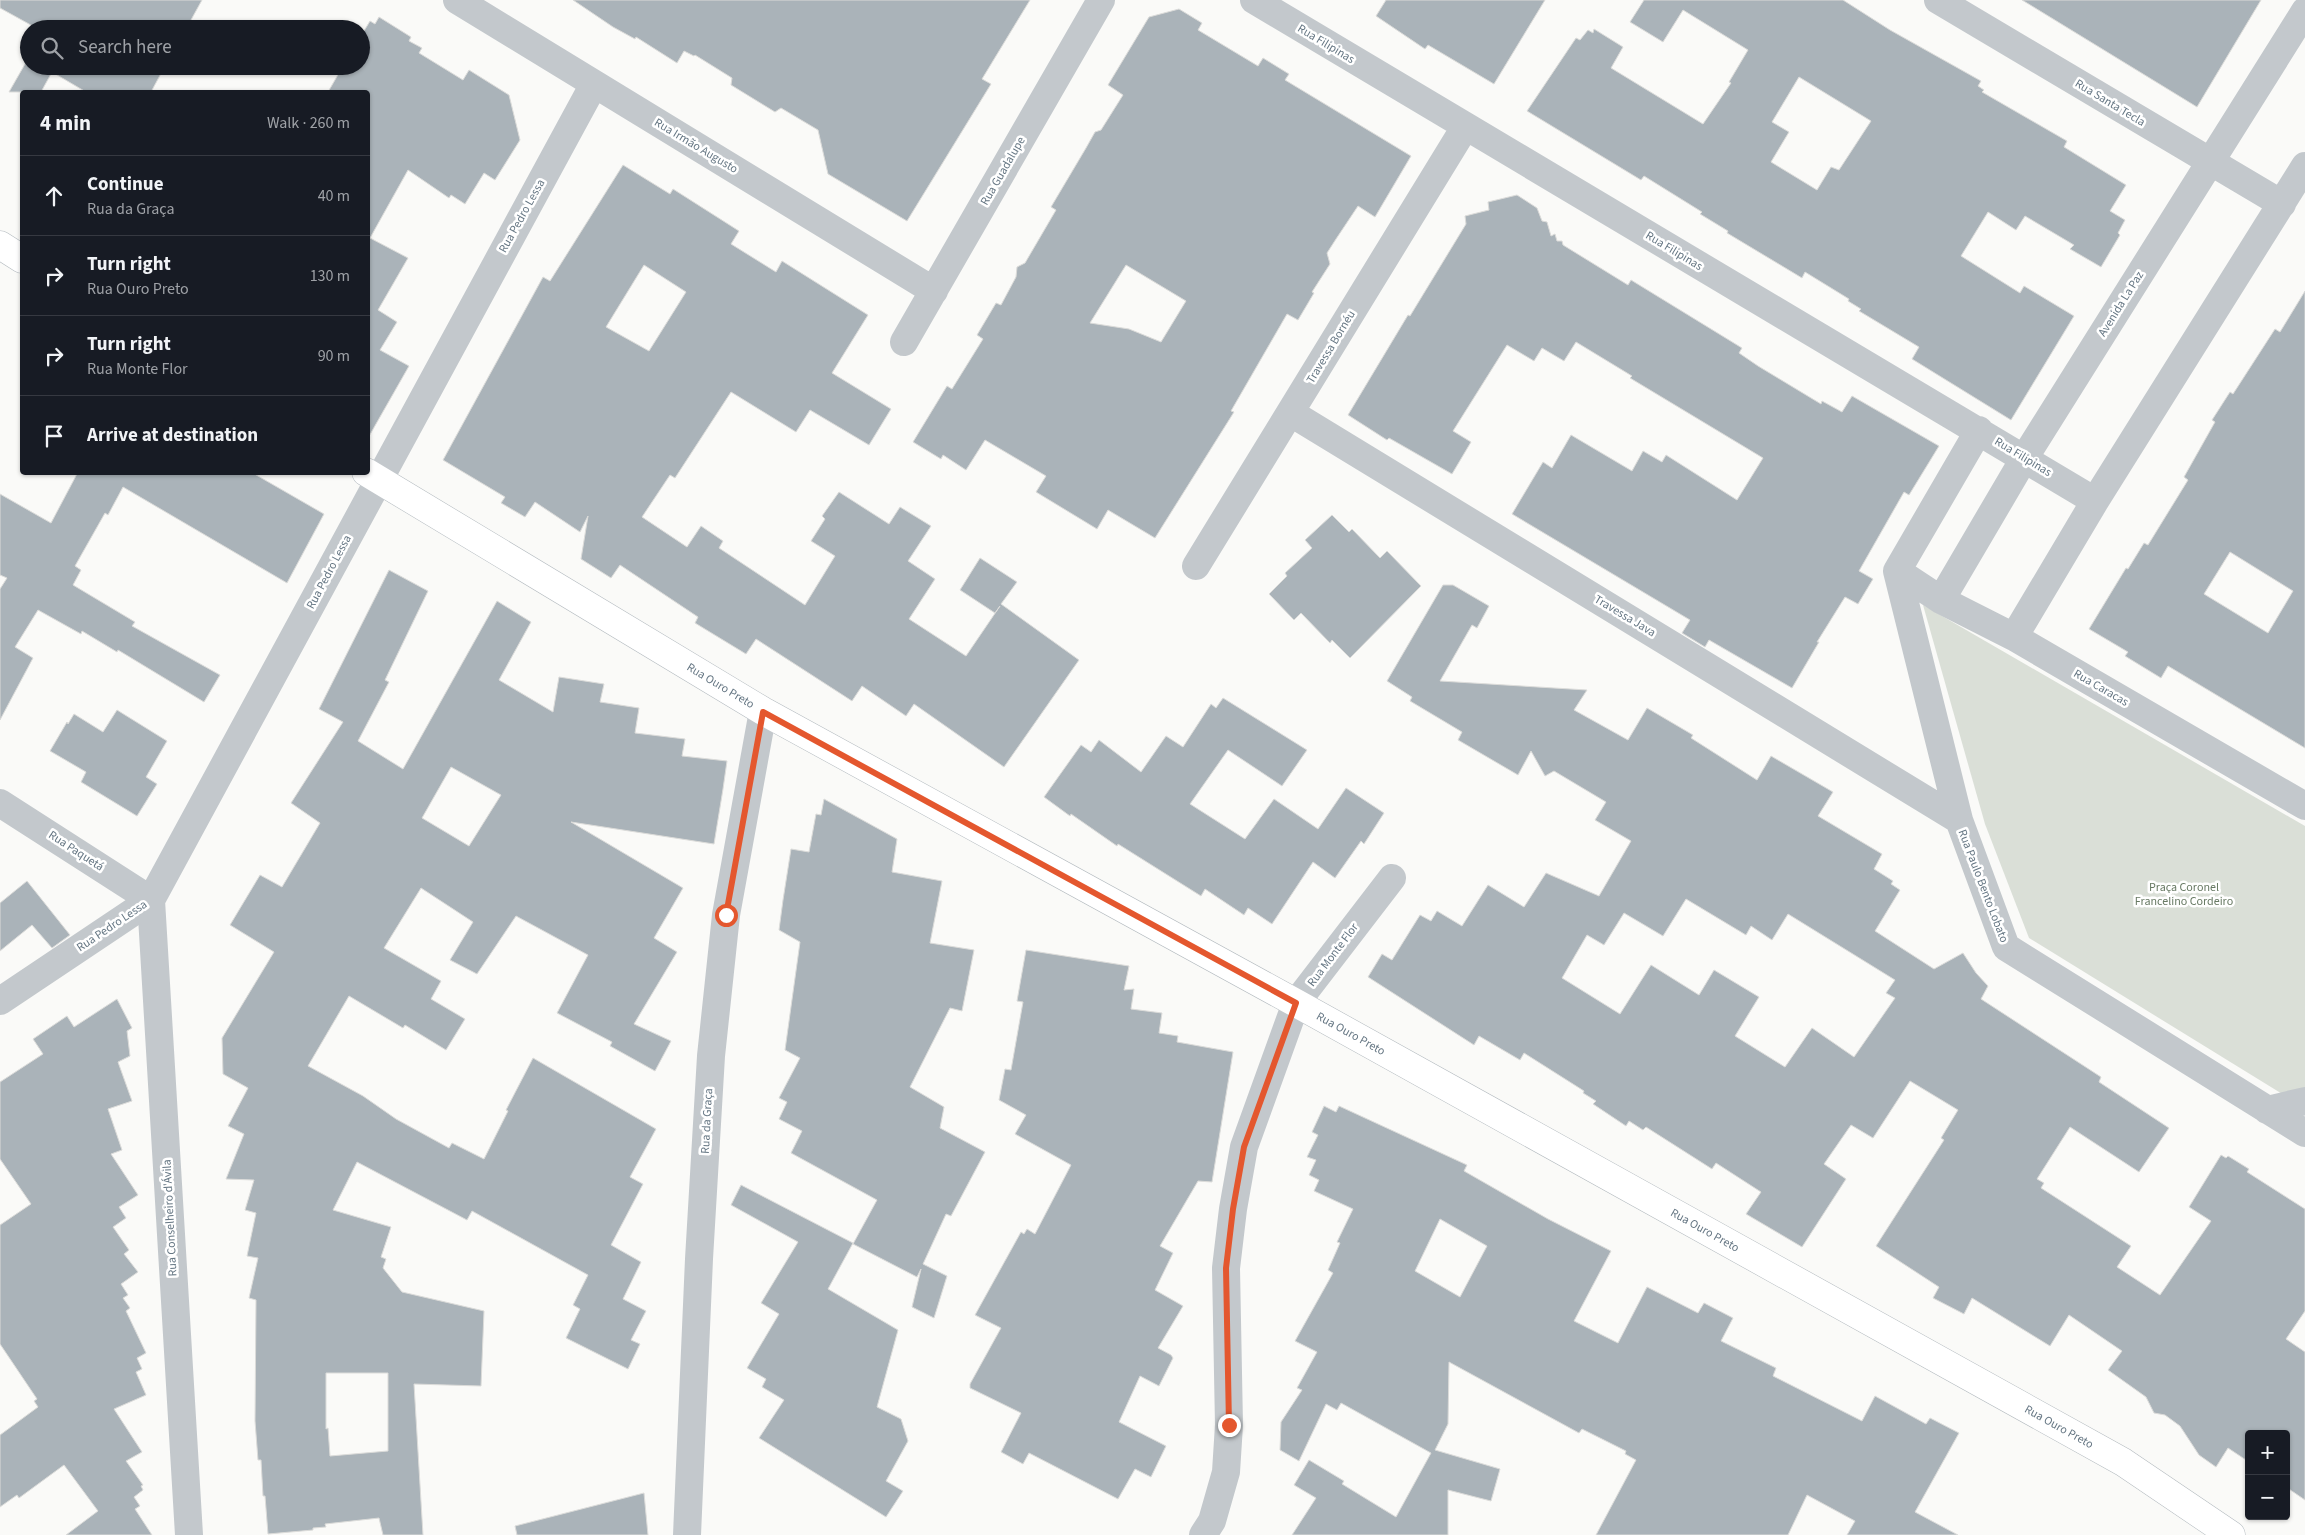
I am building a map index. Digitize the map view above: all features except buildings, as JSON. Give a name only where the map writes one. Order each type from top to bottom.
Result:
[{"type":"main road","points":[[0,245],[20,258]]},
{"type":"main road","name":"Rua Ouro Preto","points":[[372,476],[763,712],[1296,1003],[2123,1462],[2231,1535]]},
{"type":"street","name":"Rua Irmão Augusto","points":[[457,0],[934,291]]},
{"type":"street","name":"Rua Guadalupe","points":[[904,342],[1101,0]]},
{"type":"street","name":"Rua Filipinas","points":[[1254,0],[1465,127],[2025,457],[2095,501]]},
{"type":"street","name":"Rua Santa Tecla","points":[[1938,0],[2282,204]]},
{"type":"street","name":"Avenida La Paz","points":[[1941,600],[2025,457],[2305,11]]},
{"type":"street","name":"Rua Pedro Lessa","points":[[0,1001],[151,900],[372,476],[594,84]]},
{"type":"street","name":"Travessa Bornéu","points":[[1196,566],[1465,127]]},
{"type":"street","points":[[2014,637],[2095,501],[2305,166]]},
{"type":"street","name":"Travessa Java","points":[[1291,413],[1959,820]]},
{"type":"street","points":[[1897,570],[1979,430]]},
{"type":"street","name":"Rua Paulo Bento Lobato","points":[[1897,570],[1959,820],[2006,947],[2305,1134]]},
{"type":"street","name":"Rua Caracas","points":[[1897,570],[1941,600],[2014,637],[2305,806]]},
{"type":"street","name":"Rua da Graça","points":[[687,1535],[699,1259],[711,1056],[726,915],[763,712]]},
{"type":"street","name":"Rua Paquetá","points":[[0,803],[151,900]]},
{"type":"street","name":"Rua Monte Flor","points":[[1203,1535],[1212,1520],[1226,1472],[1229,1425],[1226,1268],[1234,1200],[1244,1147],[1296,1003],[1392,878]]},
{"type":"street","name":"Rua Conselheiro d'Ávila","points":[[151,900],[189,1535]]},
{"type":"street","points":[[2267,1110],[2305,1101]]},
{"type":"green space","name":"Praça Coronel Francelino Cordeiro","points":[[1923,605],[2305,826],[2305,1108],[2029,938],[1985,824]]},
{"type":"route","points":[[726,915],[763,712],[1296,1003],[1244,1147],[1233,1209],[1226,1268],[1229,1425]]}]
